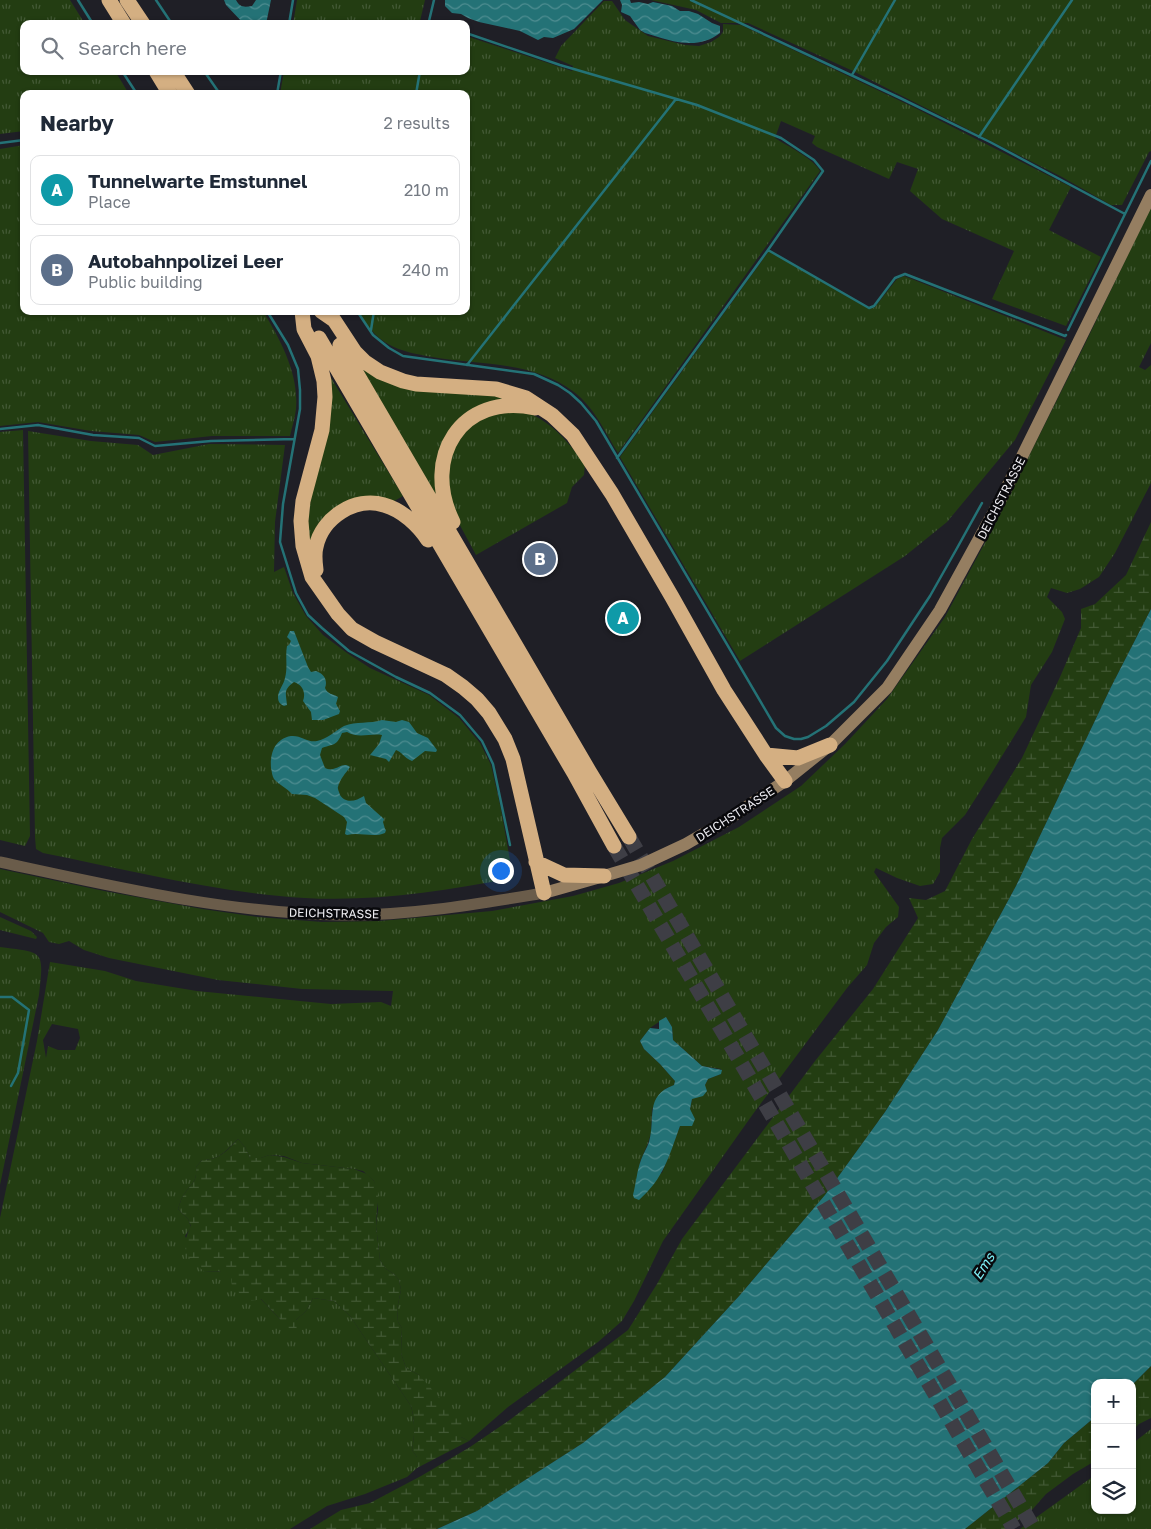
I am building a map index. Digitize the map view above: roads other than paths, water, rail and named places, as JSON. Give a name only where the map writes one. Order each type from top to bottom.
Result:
[{"type":"highway","points":[[109,0],[122,20]]},
{"type":"highway","points":[[127,0],[140,20]]},
{"type":"highway","points":[[158,75],[168,90]]},
{"type":"highway","points":[[176,75],[185,90]]},
{"type":"highway","points":[[302,315],[304,328],[318,356],[324,381],[324,419],[301,521],[303,546],[312,577],[338,614],[352,629],[381,645],[446,675],[477,699],[489,713],[505,739],[513,759],[544,893]]},
{"type":"highway","points":[[304,315],[578,781],[614,846]]},
{"type":"highway","points":[[323,315],[629,837]]},
{"type":"highway","points":[[327,315],[334,320],[343,337],[365,362],[392,377],[422,384],[496,389],[526,398],[552,415],[572,435],[612,494],[724,690],[785,781]]},
{"type":"highway","points":[[457,544],[454,524],[443,497],[442,478],[444,459],[451,440],[459,429],[472,417],[488,409],[506,405],[526,406],[552,415]]},
{"type":"highway","points":[[324,595],[317,573],[315,554],[318,541],[327,524],[335,516],[363,503],[383,504],[393,508],[419,528],[455,584],[468,593]]},
{"type":"highway","points":[[766,755],[798,758],[830,745]]},
{"type":"highway","points":[[536,862],[564,875],[604,876]]},
{"type":"main road","name":"DEICHSTRASSE","points":[[544,893],[641,865],[686,844],[724,822],[785,781],[830,745],[886,688],[940,610],[1003,495],[1151,195]]},
{"type":"street","name":"DEICHSTRASSE","points":[[0,862],[206,903],[306,914],[392,914],[460,907],[544,893]]},
{"type":"water","points":[[224,0],[236,0],[241,6],[245,7],[252,6],[256,0],[271,0],[267,20],[240,20],[226,5]]},
{"type":"water","points":[[445,0],[603,0],[574,29],[553,38],[544,37],[538,40],[520,31],[479,22],[461,14],[452,13],[445,6]]},
{"type":"water","points":[[620,0],[630,0],[631,3],[648,4],[653,2],[672,6],[680,11],[689,11],[720,26],[720,33],[702,42],[684,43],[645,33],[640,30],[630,16],[621,12],[622,5]]},
{"type":"water","name":"Ems","points":[[1151,609],[1151,1366],[1136,1381],[1136,1379],[1091,1379],[1091,1420],[1064,1443],[1048,1463],[965,1529],[437,1529],[477,1511],[583,1443],[665,1377],[740,1295],[825,1195],[885,1112],[938,1030],[1016,886],[1111,687]]},
{"type":"water","points":[[290,631],[294,631],[311,672],[316,671],[321,674],[326,680],[326,690],[338,697],[336,704],[340,711],[339,714],[323,720],[312,720],[311,712],[303,701],[303,690],[300,685],[294,682],[287,690],[287,705],[280,704],[278,695],[286,674],[287,646],[291,641],[287,637]]},
{"type":"water","points":[[382,720],[409,722],[417,733],[428,738],[437,750],[436,752],[425,751],[412,761],[396,750],[389,762],[386,759],[370,755],[379,744],[382,735],[356,735],[347,732],[342,733],[334,744],[322,748],[320,755],[325,768],[332,769],[344,765],[350,767],[339,784],[340,795],[348,801],[364,796],[366,803],[384,819],[385,833],[376,835],[347,835],[345,834],[347,822],[344,817],[315,798],[307,795],[292,794],[273,778],[271,768],[272,753],[281,740],[295,736],[317,741],[324,739],[349,724]]},
{"type":"water","points":[[666,1017],[672,1027],[673,1040],[702,1066],[722,1070],[721,1074],[708,1079],[705,1085],[707,1091],[703,1096],[692,1099],[690,1109],[695,1119],[692,1126],[680,1126],[665,1166],[654,1183],[639,1200],[634,1198],[633,1195],[640,1164],[649,1142],[655,1102],[658,1095],[674,1085],[675,1081],[644,1049],[640,1041],[650,1028],[659,1029],[659,1021]]},
{"type":"waterway","points":[[78,0],[90,20]]},
{"type":"waterway","points":[[156,0],[169,20]]},
{"type":"waterway","points":[[290,20],[293,0]]},
{"type":"waterway","points":[[429,20],[434,0]]},
{"type":"waterway","points":[[691,0],[990,142],[1125,214],[1151,161]]},
{"type":"waterway","points":[[852,75],[895,0]]},
{"type":"waterway","points":[[979,137],[1072,0]]},
{"type":"waterway","points":[[470,34],[560,65],[697,105],[781,138],[814,160],[823,171],[617,458]]},
{"type":"waterway","points":[[125,75],[134,90]]},
{"type":"waterway","points":[[207,75],[217,90]]},
{"type":"waterway","points":[[278,90],[280,75]]},
{"type":"waterway","points":[[417,90],[419,75]]},
{"type":"waterway","points":[[467,365],[676,99]]},
{"type":"waterway","points":[[0,143],[20,140]]},
{"type":"waterway","points":[[1068,330],[1125,214]]},
{"type":"waterway","points":[[768,250],[869,308],[874,306],[895,278],[905,274],[1066,335]]},
{"type":"waterway","points":[[269,315],[288,345],[298,369],[300,409],[283,504],[280,542],[296,593],[308,615],[349,651],[430,693],[460,715],[482,741],[493,764],[510,845]]},
{"type":"waterway","points":[[360,315],[373,335],[403,356],[534,374],[558,385],[581,403],[596,421],[776,728],[785,736],[794,739],[808,737],[826,726],[854,702],[887,661],[930,596],[982,503]]},
{"type":"waterway","points":[[371,330],[373,315]]},
{"type":"waterway","points":[[0,429],[38,425],[93,435],[139,438],[155,446],[211,441],[294,439]]},
{"type":"waterway","points":[[0,997],[12,997],[29,1010],[18,1073],[11,1086]]},
{"type":"tunnel","points":[[629,837],[1034,1529]]},
{"type":"tunnel","points":[[614,846],[1014,1529]]},
{"type":"place","name":"Autobahnpolizei Leer","points":[[540,559]]},
{"type":"place","name":"Tunnelwarte Emstunnel","points":[[623,618]]}]
